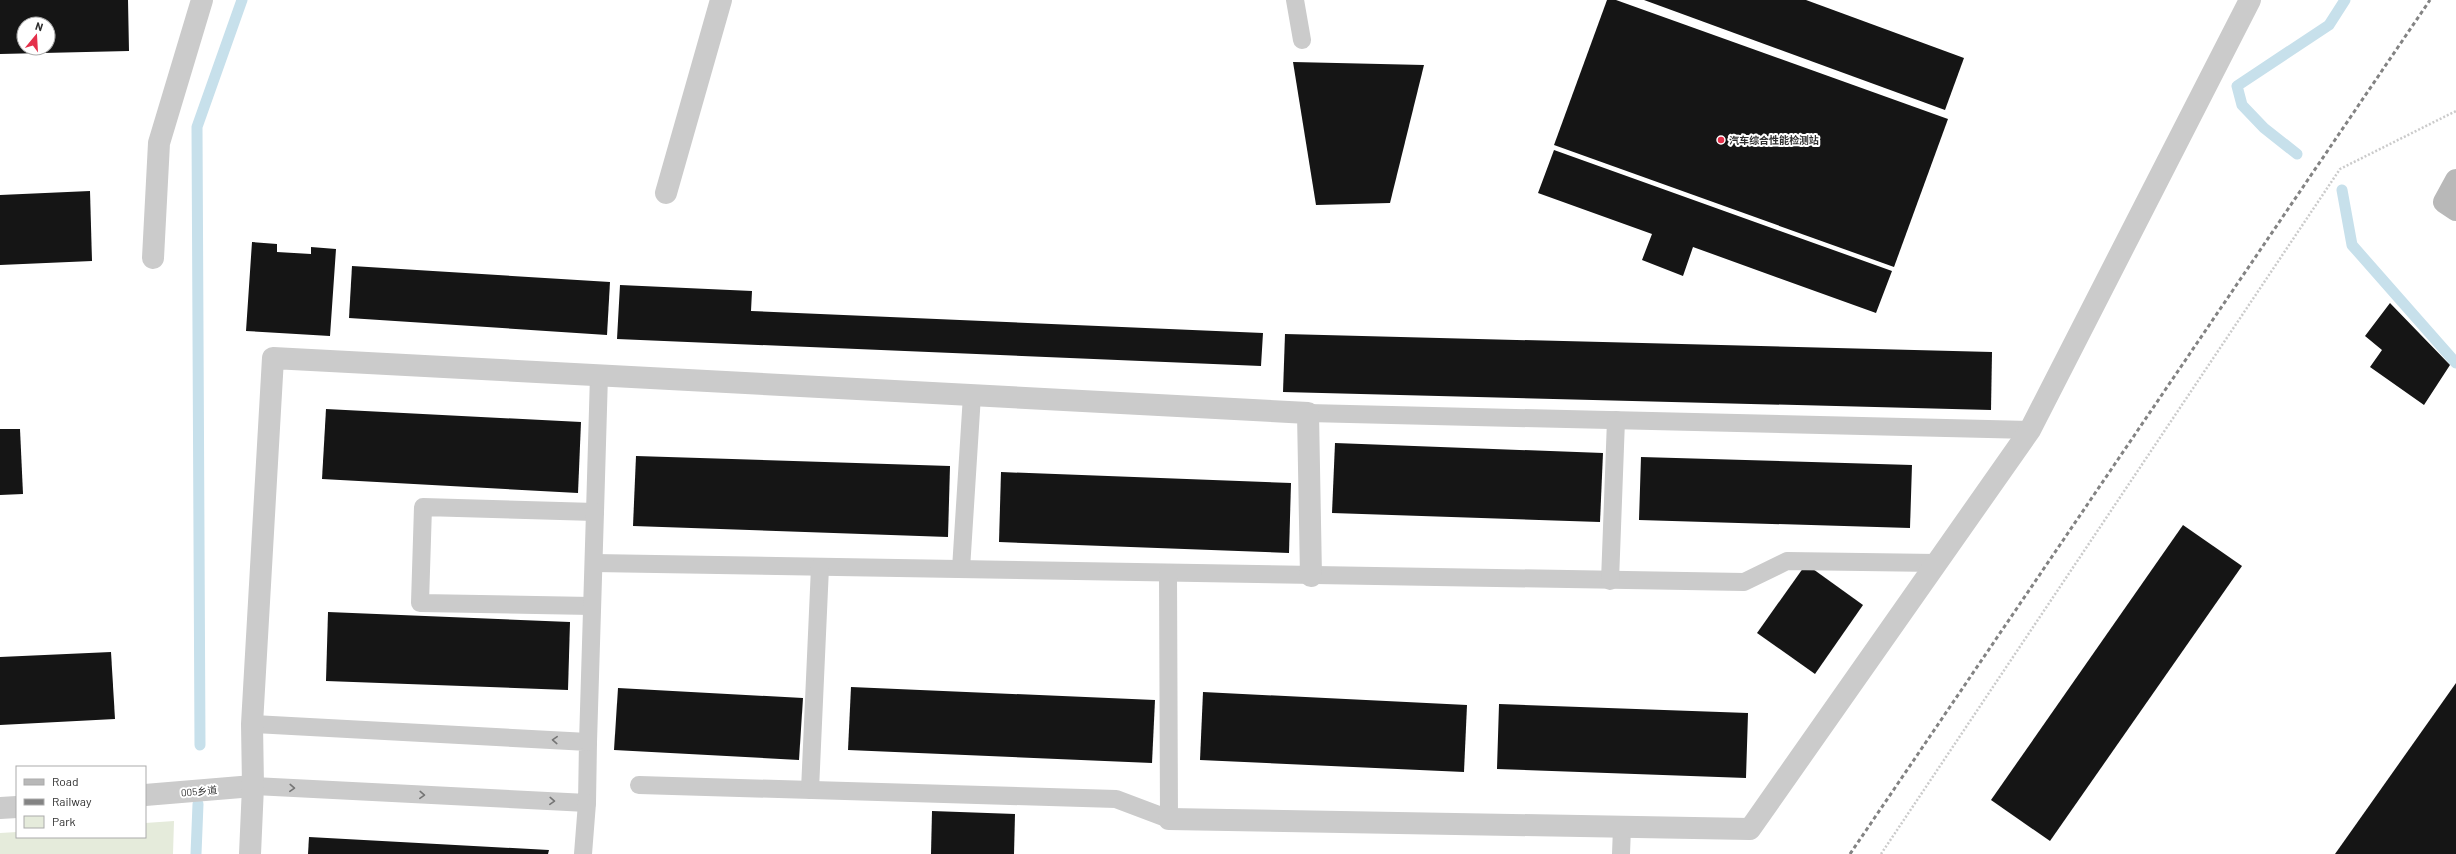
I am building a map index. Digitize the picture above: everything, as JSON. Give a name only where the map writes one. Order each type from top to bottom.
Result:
[{"type":"street","points":[[152,258],[159,143],[202,0]]},
{"type":"street","points":[[666,193],[721,0]]},
{"type":"street","points":[[1169,819],[1750,829],[2030,430],[2250,0]]},
{"type":"street","points":[[2456,180],[2444,202],[2456,210]]},
{"type":"street","points":[[250,854],[253,786],[252,724],[273,358],[1308,413],[1311,576]]},
{"type":"street","name":"005乡道","points":[[146,796],[253,786]]},
{"type":"street","points":[[0,808],[16,807]]},
{"type":"lane","points":[[1295,0],[1302,40]]},
{"type":"lane","points":[[583,854],[587,803],[599,375]]},
{"type":"lane","points":[[961,569],[972,395]]},
{"type":"lane","points":[[1308,413],[2030,430]]},
{"type":"lane","points":[[1610,580],[1616,420]]},
{"type":"lane","points":[[592,606],[420,603],[423,507],[595,512]]},
{"type":"lane","points":[[594,563],[1744,582],[1787,561],[1937,563]]},
{"type":"lane","points":[[810,790],[820,567]]},
{"type":"lane","points":[[639,785],[1116,800],[1169,819],[1168,573]]},
{"type":"lane","points":[[252,724],[588,742]]},
{"type":"lane","points":[[253,786],[587,803]]},
{"type":"lane","points":[[1621,854],[1622,827]]},
{"type":"path","points":[[1881,854],[2340,169],[2456,111]]},
{"type":"green space","points":[[174,821],[173,854],[0,854],[0,833],[16,832],[16,838],[146,838],[146,823]]},
{"type":"building","points":[[0,0],[128,0],[129,51],[56,53],[56,16],[16,16],[16,54],[0,54]]},
{"type":"building","points":[[1607,0],[1616,0],[1948,119],[1894,267],[1554,145]]},
{"type":"building","points":[[1644,0],[1806,0],[1964,58],[1945,110]]},
{"type":"building","points":[[1293,62],[1424,65],[1390,203],[1316,205]]},
{"type":"building","points":[[1554,150],[1892,271],[1876,313],[1693,247],[1683,276],[1642,260],[1652,234],[1538,193]]},
{"type":"building","points":[[90,191],[92,261],[0,265],[0,195]]},
{"type":"building","points":[[252,242],[277,244],[277,252],[311,254],[311,247],[336,249],[330,336],[246,331]]},
{"type":"building","points":[[352,266],[610,282],[607,335],[349,318]]},
{"type":"building","points":[[620,285],[752,291],[751,311],[1263,333],[1261,366],[617,339]]},
{"type":"building","points":[[2390,303],[2450,365],[2424,405],[2370,367],[2382,350],[2365,336]]},
{"type":"building","points":[[1285,334],[1992,352],[1991,410],[1283,392]]},
{"type":"building","points":[[326,409],[581,422],[578,493],[322,479]]},
{"type":"building","points":[[0,429],[20,429],[23,494],[0,495]]},
{"type":"building","points":[[1335,443],[1603,453],[1600,522],[1332,513]]},
{"type":"building","points":[[636,456],[950,466],[948,537],[633,526]]},
{"type":"building","points":[[1641,457],[1912,465],[1910,528],[1639,520]]},
{"type":"building","points":[[1001,472],[1291,483],[1289,553],[999,542]]},
{"type":"building","points":[[2183,525],[2242,566],[2050,841],[1991,800]]},
{"type":"building","points":[[1806,564],[1863,605],[1815,674],[1757,633]]},
{"type":"building","points":[[328,612],[570,622],[568,690],[326,681]]},
{"type":"building","points":[[111,652],[115,719],[0,725],[0,657]]},
{"type":"building","points":[[2456,683],[2456,854],[2335,854]]},
{"type":"building","points":[[851,687],[1155,700],[1152,763],[848,750]]},
{"type":"building","points":[[618,688],[803,698],[799,760],[614,750]]},
{"type":"building","points":[[1203,692],[1467,705],[1464,772],[1200,760]]},
{"type":"building","points":[[1499,704],[1748,713],[1746,778],[1497,769]]},
{"type":"building","points":[[932,811],[1015,814],[1014,854],[931,854]]},
{"type":"building","points":[[309,837],[549,850],[548,854],[308,854]]},
{"type":"waterway","points":[[200,745],[197,127],[242,0]]},
{"type":"waterway","points":[[2297,154],[2264,128],[2242,105],[2237,86],[2329,25],[2345,0]]},
{"type":"waterway","points":[[2342,190],[2352,245],[2456,363]]},
{"type":"waterway","points":[[196,854],[198,804]]},
{"type":"railway","points":[[1850,854],[2430,0]]},
{"type":"place","name":"汽车综合性能检测站","points":[[1721,140]]}]
